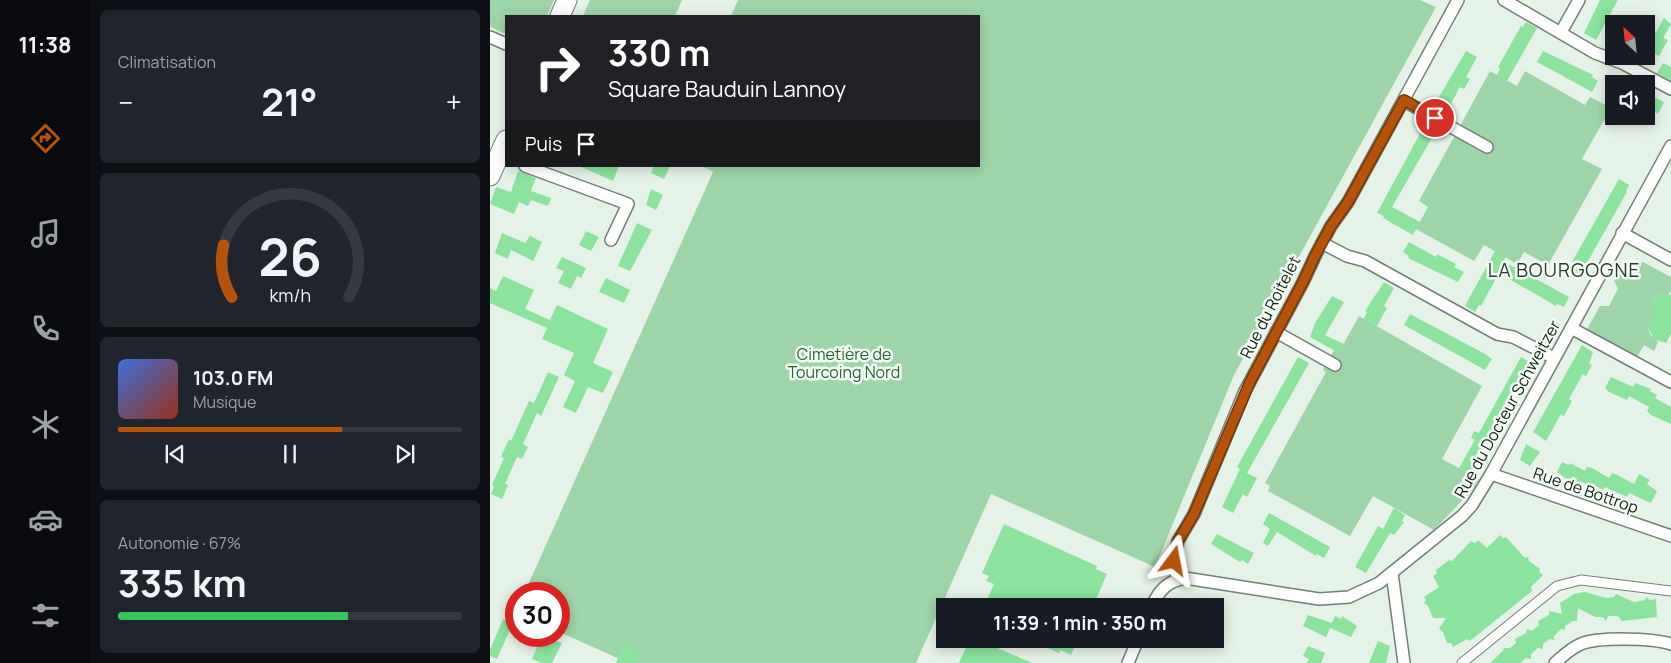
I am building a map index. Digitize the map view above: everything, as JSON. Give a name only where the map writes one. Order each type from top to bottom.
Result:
[{"type":"main road","points":[[560,15],[566,0]]},
{"type":"main road","points":[[490,176],[504,152]]},
{"type":"street","name":"Rue du Roitelet","points":[[1177,580],[1174,561],[1178,541],[1194,514],[1247,386],[1322,243],[1348,202],[1458,0]]},
{"type":"street","points":[[1504,0],[1595,53],[1622,63],[1671,89]]},
{"type":"street","points":[[1561,32],[1579,0]]},
{"type":"street","points":[[490,37],[505,44]]},
{"type":"street","points":[[1404,100],[1487,146]]},
{"type":"street","name":"Rue du Docteur Schweitzer","points":[[1177,580],[1199,579],[1252,590],[1327,600],[1357,595],[1392,573],[1462,516],[1472,505],[1491,474],[1671,146]]},
{"type":"street","points":[[528,167],[628,204],[611,240]]},
{"type":"street","points":[[1622,233],[1671,260]]},
{"type":"street","points":[[1322,243],[1347,256],[1365,261],[1497,334],[1513,336],[1554,358]]},
{"type":"street","points":[[1571,328],[1671,382]]},
{"type":"street","points":[[1276,332],[1335,365]]},
{"type":"street","name":"Rue de Bottrop","points":[[1491,474],[1671,536]]},
{"type":"street","points":[[1392,573],[1404,663]]},
{"type":"street","points":[[1157,598],[1163,588],[1177,580]]},
{"type":"street","points":[[1462,663],[1557,586],[1570,581],[1581,580],[1671,591]]},
{"type":"street","points":[[1555,663],[1574,648],[1593,641],[1657,641],[1671,644]]},
{"type":"street","points":[[1128,663],[1134,648]]},
{"type":"green space","points":[[490,0],[554,0],[547,15],[505,15],[505,34],[490,27]]},
{"type":"green space","points":[[590,0],[682,0],[675,15],[583,15]]},
{"type":"green space","name":"Cimetière de Tourcoing Nord","points":[[738,0],[1420,0],[1436,7],[1234,375],[1155,567],[991,494],[945,598],[936,598],[936,618],[916,663],[629,663],[570,637],[570,582],[529,582],[713,172],[704,167],[980,167],[980,15],[731,15]]},
{"type":"green space","points":[[1490,71],[1517,86],[1525,71],[1585,105],[1590,97],[1605,105],[1605,119],[1582,159],[1602,169],[1548,265],[1524,252],[1517,264],[1484,245],[1474,261],[1416,229],[1428,207],[1419,201]]},
{"type":"green space","points":[[1643,262],[1671,277],[1671,291],[1667,296],[1660,294],[1652,299],[1657,307],[1648,328],[1650,334],[1658,342],[1654,351],[1644,345],[1637,357],[1587,329],[1600,306],[1609,306],[1618,289],[1614,281],[1621,269]]},
{"type":"green space","points":[[1359,316],[1482,386],[1442,459],[1479,479],[1474,488],[1434,530],[1373,496],[1350,536],[1268,491],[1270,486],[1265,483],[1326,372],[1323,370],[1334,350],[1339,352]]},
{"type":"building","points":[[1600,0],[1618,0],[1610,15],[1605,15],[1605,24],[1596,40],[1584,33]]},
{"type":"building","points":[[1664,18],[1671,24],[1663,38],[1668,40],[1659,56],[1655,54],[1656,32]]},
{"type":"building","points":[[1526,22],[1537,28],[1507,81],[1497,75],[1500,69],[1498,67],[1521,26],[1523,27]]},
{"type":"building","points":[[1466,51],[1477,57],[1466,77],[1470,79],[1464,89],[1460,87],[1445,115],[1434,109],[1435,104]]},
{"type":"building","points":[[1543,51],[1593,75],[1592,77],[1598,81],[1592,92],[1537,62]]},
{"type":"building","points":[[1663,63],[1671,67],[1671,81],[1657,73]]},
{"type":"building","points":[[1655,98],[1664,102],[1658,114],[1655,112]]},
{"type":"building","points":[[1422,130],[1433,136],[1392,207],[1420,222],[1413,235],[1377,213]]},
{"type":"building","points":[[581,167],[619,167],[613,181]]},
{"type":"building","points":[[654,167],[670,167],[664,179],[651,173]]},
{"type":"building","points":[[518,171],[536,178],[531,191],[551,198],[548,206],[531,200],[528,206],[519,202],[514,214],[490,204],[496,187],[511,192]]},
{"type":"building","points":[[1619,179],[1629,185],[1627,192],[1580,275],[1568,269]]},
{"type":"building","points":[[651,189],[663,195],[656,210],[646,205]]},
{"type":"building","points":[[637,223],[652,230],[630,271],[618,266]]},
{"type":"building","points":[[586,231],[599,237],[591,251],[579,245]]},
{"type":"building","points":[[502,233],[525,243],[530,236],[542,242],[533,261],[511,250],[508,259],[495,253]]},
{"type":"building","points":[[1409,242],[1436,257],[1437,254],[1456,264],[1454,267],[1464,272],[1458,282],[1408,258],[1409,256],[1403,252]]},
{"type":"building","points":[[1495,251],[1506,257],[1503,261],[1569,297],[1564,307],[1557,304],[1556,306],[1499,273],[1481,306],[1479,305],[1475,312],[1465,306]]},
{"type":"building","points":[[562,257],[586,268],[581,278],[577,276],[571,289],[558,283],[564,271],[556,268]]},
{"type":"building","points":[[503,276],[534,290],[525,309],[550,320],[557,305],[608,329],[593,363],[613,372],[603,393],[588,387],[576,413],[563,407],[575,381],[564,375],[574,353],[542,339],[547,328],[490,303],[490,288],[496,291]]},
{"type":"building","points":[[606,278],[630,290],[624,303],[599,292]]},
{"type":"building","points":[[1384,282],[1394,288],[1384,306],[1387,308],[1377,326],[1364,319],[1367,312],[1365,311]]},
{"type":"building","points":[[1660,294],[1671,295],[1671,334],[1666,343],[1655,340],[1648,328],[1655,310],[1651,300]]},
{"type":"building","points":[[1332,296],[1344,302],[1325,335],[1344,344],[1339,353],[1310,337],[1315,323]]},
{"type":"building","points":[[1410,314],[1492,359],[1485,370],[1404,325]]},
{"type":"building","points":[[1582,345],[1593,352],[1589,364],[1592,365],[1586,376],[1583,374],[1569,399],[1572,401],[1564,416],[1561,414],[1546,441],[1533,432]]},
{"type":"building","points":[[1298,357],[1309,363],[1247,473],[1257,478],[1247,497],[1243,494],[1233,513],[1222,507],[1240,469],[1237,467]]},
{"type":"building","points":[[1521,357],[1531,363],[1470,474],[1459,468],[1475,440],[1471,438],[1474,431],[1479,433]]},
{"type":"building","points":[[548,372],[559,377],[541,416],[537,413],[523,444],[528,447],[522,459],[517,457],[505,484],[508,485],[502,499],[491,494],[494,486],[492,485],[504,458],[501,457],[509,439],[511,441],[529,401],[534,403]]},
{"type":"building","points":[[1611,377],[1633,387],[1635,383],[1651,389],[1650,391],[1657,395],[1655,398],[1671,407],[1671,424],[1651,415],[1647,411],[1649,407],[1629,396],[1627,400],[1609,392],[1605,388]]},
{"type":"building","points":[[1526,444],[1540,452],[1530,466],[1520,460]]},
{"type":"building","points":[[1562,462],[1569,465],[1570,463],[1585,471],[1587,467],[1592,468],[1609,478],[1612,473],[1634,484],[1639,474],[1650,480],[1647,484],[1657,491],[1651,503],[1629,493],[1627,497],[1605,487],[1603,490],[1596,486],[1595,489],[1580,481],[1578,484],[1571,482],[1557,472]]},
{"type":"building","points":[[1394,508],[1405,515],[1402,521],[1404,522],[1394,535],[1390,533],[1366,573],[1355,567],[1378,526],[1383,529]]},
{"type":"building","points":[[1269,513],[1330,547],[1324,558],[1317,554],[1316,556],[1277,532],[1268,546],[1263,543],[1270,529],[1263,524]]},
{"type":"building","points":[[1004,524],[1097,566],[1096,569],[1107,574],[1096,598],[988,598],[994,584],[986,581],[989,576],[982,573]]},
{"type":"building","points":[[1217,534],[1254,553],[1248,564],[1242,560],[1240,562],[1211,544]]},
{"type":"building","points":[[1500,535],[1503,538],[1506,537],[1525,558],[1528,557],[1529,561],[1540,569],[1539,572],[1543,575],[1531,587],[1532,591],[1470,641],[1467,639],[1453,647],[1451,643],[1447,643],[1443,632],[1439,629],[1446,618],[1433,618],[1428,606],[1424,603],[1426,600],[1424,597],[1439,587],[1433,576],[1437,573],[1436,570],[1449,560],[1452,561],[1471,541],[1475,543],[1478,540],[1487,548]]},
{"type":"building","points":[[1585,592],[1606,598],[1614,597],[1616,594],[1634,602],[1645,600],[1646,597],[1650,600],[1656,599],[1657,617],[1622,621],[1618,616],[1608,616],[1606,621],[1603,617],[1595,617],[1578,608],[1577,621],[1573,621],[1565,626],[1565,630],[1561,629],[1554,636],[1554,640],[1550,639],[1543,644],[1543,649],[1538,648],[1531,654],[1531,659],[1526,658],[1520,663],[1490,663],[1504,648],[1510,648],[1516,643],[1515,639],[1526,633],[1527,629],[1532,631],[1539,625],[1538,621],[1549,615],[1549,611],[1562,614],[1560,603],[1574,594]]},
{"type":"building","points":[[1308,615],[1332,623],[1335,616],[1341,619],[1342,616],[1357,626],[1351,637],[1330,628],[1326,637],[1303,626]]},
{"type":"building","points":[[503,619],[505,620],[505,641],[497,659],[490,656],[490,650]]},
{"type":"building","points":[[1378,641],[1390,646],[1386,663],[1369,663]]},
{"type":"building","points":[[624,645],[640,653],[636,663],[616,663]]},
{"type":"building","points":[[1308,646],[1325,653],[1321,663],[1307,663],[1309,659],[1303,656]]},
{"type":"building","points":[[537,647],[560,647],[552,663],[542,663],[532,659]]},
{"type":"building","points":[[966,648],[998,648],[1032,663],[959,663]]},
{"type":"building","points":[[1048,648],[1074,648],[1071,655],[1060,650],[1059,653]]},
{"type":"district","name":"LA BOURGOGNE","points":[[1564,270]]},
{"type":"route","points":[[1174,561],[1180,536],[1194,514],[1250,382],[1331,226],[1348,202],[1404,100],[1435,118]]}]
